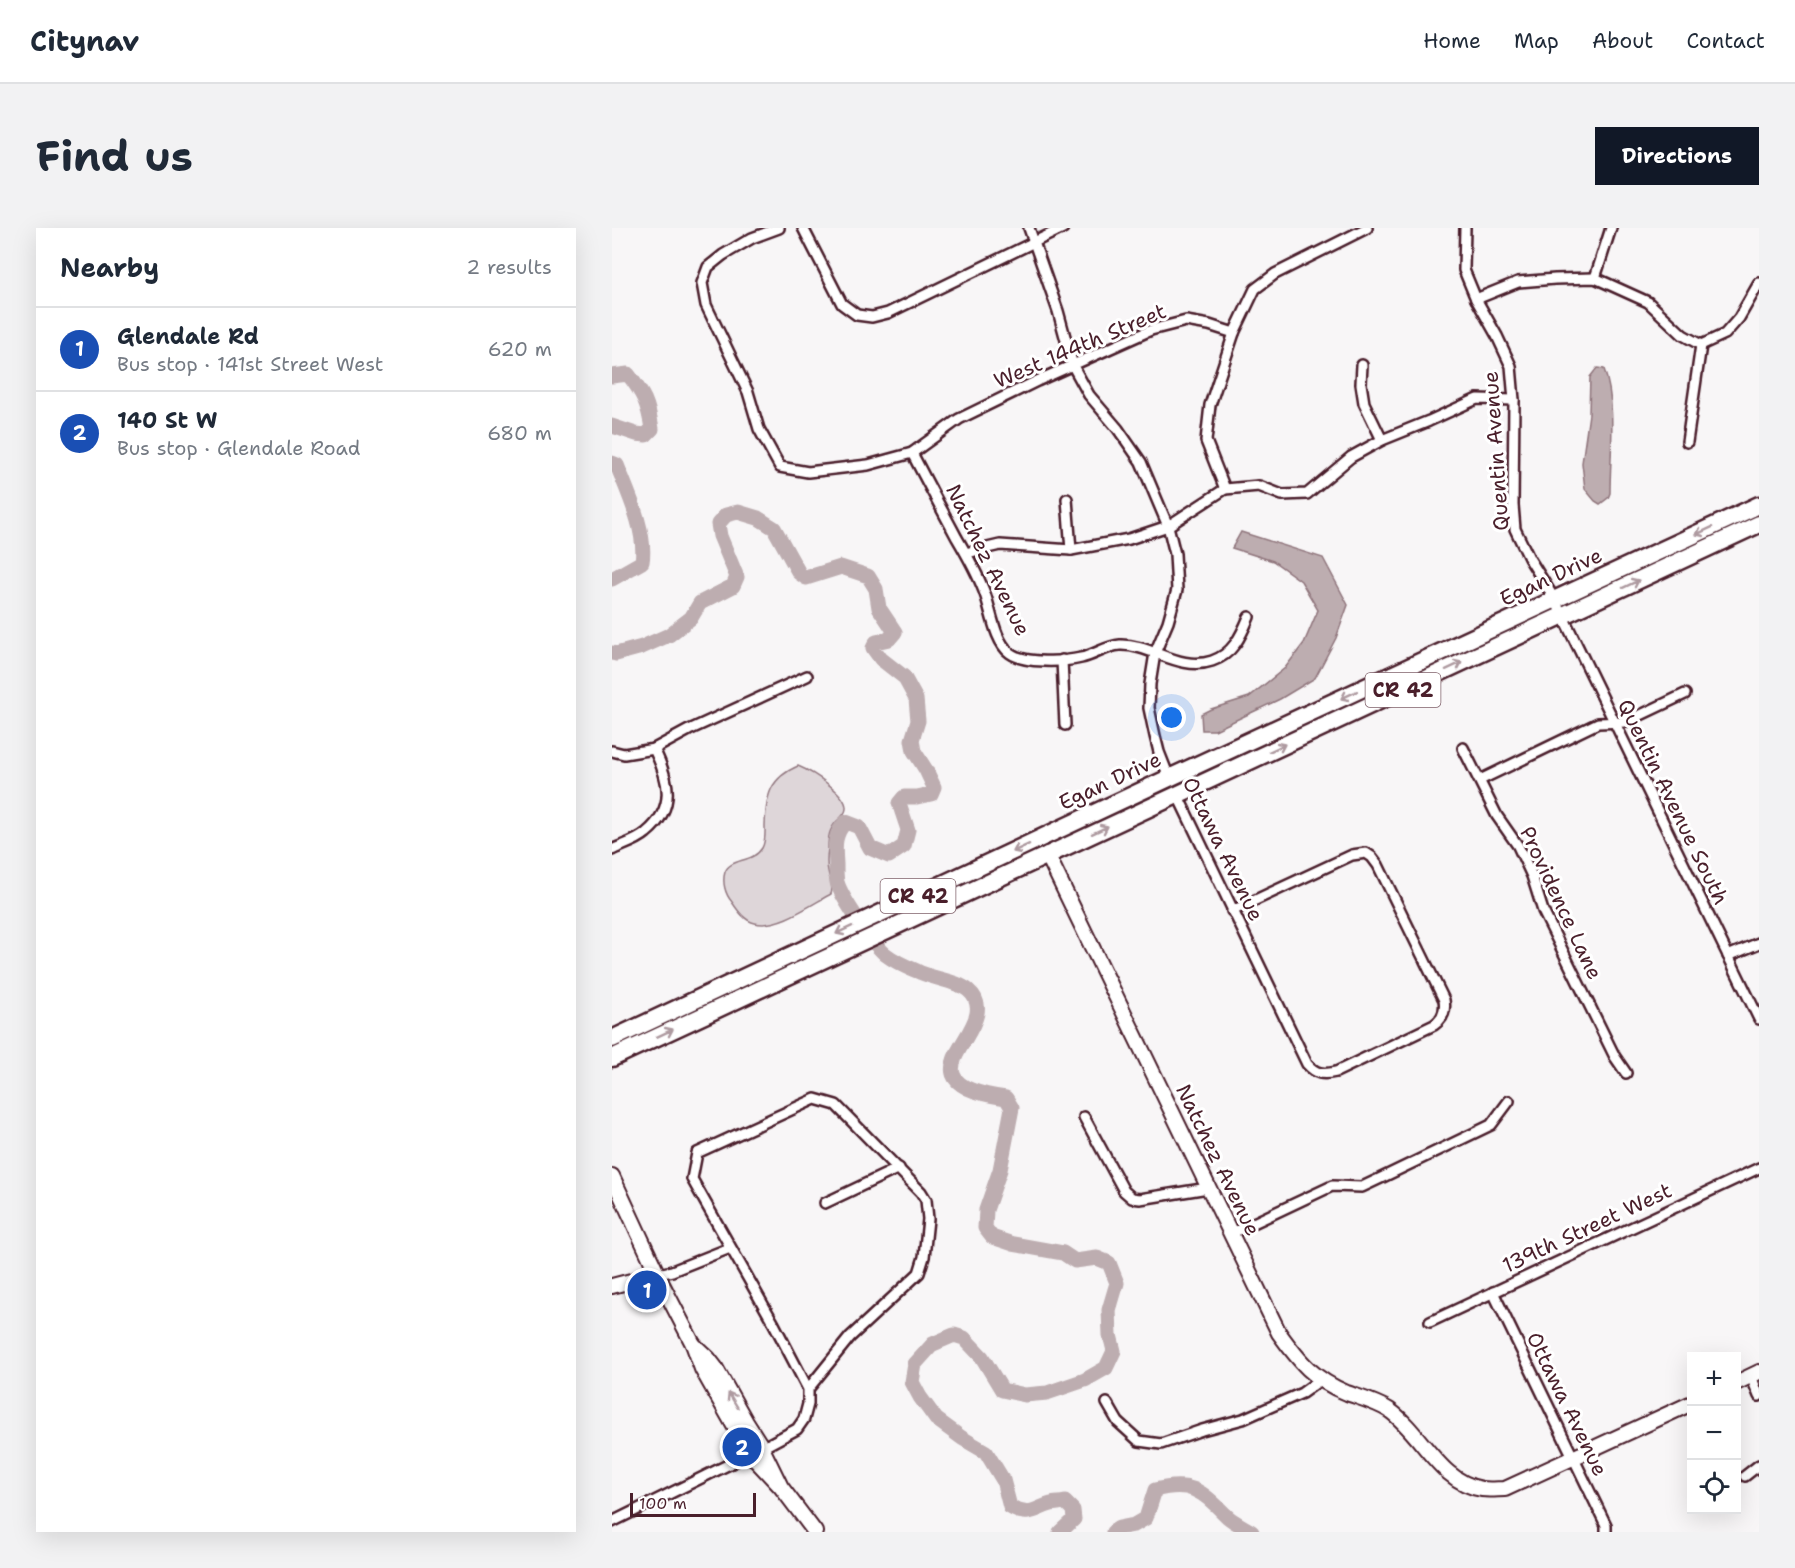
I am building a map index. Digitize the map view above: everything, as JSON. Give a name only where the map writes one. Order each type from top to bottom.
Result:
[{"type":"highway","name":"Egan Drive","points":[[612,1040],[1169,778],[1759,505]]},
{"type":"highway","name":"Egan Drive","points":[[612,1058],[1759,524]]},
{"type":"street","name":"West 144th Street","points":[[779,228],[752,238],[723,255],[708,267],[702,283],[706,304],[748,392],[759,429],[780,467],[807,472],[868,465],[912,453],[959,419],[1151,330],[1186,321],[1233,333]]},
{"type":"street","points":[[803,228],[842,304],[857,315],[872,317],[888,313],[1063,228]]},
{"type":"street","name":"Ottawa Avenue","points":[[1029,228],[1058,310],[1073,366],[1089,395],[1118,429],[1141,462],[1168,526],[1176,554],[1177,590],[1168,622],[1155,653],[1150,684],[1149,708],[1159,752],[1232,911],[1307,1064],[1321,1074],[1336,1072],[1434,1025],[1444,1014],[1444,1000],[1378,865],[1366,853],[1352,855],[1232,911]]},
{"type":"street","points":[[1225,489],[1206,441],[1210,405],[1233,333],[1255,289],[1275,274],[1367,228]]},
{"type":"street","name":"Quentin Avenue","points":[[1465,228],[1464,270],[1476,299],[1511,366],[1514,400],[1513,505],[1515,529],[1529,558],[1555,600]]},
{"type":"street","points":[[1595,278],[1611,228]]},
{"type":"street","points":[[1476,299],[1518,282],[1595,278],[1648,302],[1683,335],[1701,345]]},
{"type":"street","points":[[1701,345],[1725,334],[1739,318],[1759,283]]},
{"type":"street","points":[[1687,442],[1701,345]]},
{"type":"street","points":[[1362,365],[1361,384],[1364,403],[1382,440]]},
{"type":"street","points":[[966,553],[1000,545],[1071,550],[1129,539],[1168,526],[1225,489],[1259,486],[1282,495],[1307,494],[1351,457],[1382,440],[1477,399],[1514,400]]},
{"type":"street","name":"Natchez Avenue","points":[[912,453],[966,553],[984,590],[996,634],[1009,652],[1029,660],[1062,660]]},
{"type":"street","points":[[1067,499],[1071,550]]},
{"type":"street","name":"Quentin Avenue South","points":[[1555,600],[1759,1019]]},
{"type":"street","points":[[1065,725],[1062,660],[1081,658],[1117,645],[1141,646],[1155,653],[1193,663],[1205,663],[1215,660],[1233,648],[1249,617]]},
{"type":"street","points":[[612,751],[624,754],[654,749],[689,730],[807,676]]},
{"type":"street","points":[[1480,780],[1598,723],[1626,722],[1685,694]]},
{"type":"street","name":"Providence Lane","points":[[1463,748],[1497,816],[1518,846],[1532,876],[1543,911],[1615,1058],[1626,1073]]},
{"type":"street","points":[[612,850],[645,834],[664,812],[668,787],[664,769],[654,749]]},
{"type":"street","name":"Natchez Avenue","points":[[1047,854],[1279,1333],[1300,1361],[1320,1380],[1390,1411],[1411,1430],[1430,1454],[1453,1477],[1480,1489],[1505,1489],[1688,1406]]},
{"type":"street","points":[[1728,956],[1759,943]]},
{"type":"street","points":[[612,1522],[756,1451],[797,1429],[804,1419],[808,1404],[808,1389],[692,1179],[697,1153],[814,1099],[836,1105],[921,1192],[928,1209],[924,1257],[919,1273],[850,1337],[808,1389]]},
{"type":"street","points":[[1230,1234],[1332,1186],[1362,1187],[1381,1178],[1491,1125],[1509,1101]]},
{"type":"street","points":[[1084,1117],[1124,1191],[1132,1198],[1140,1199],[1208,1188]]},
{"type":"street","name":"139th Street West","points":[[1430,1322],[1759,1167]]},
{"type":"street","points":[[825,1203],[899,1168]]},
{"type":"street","points":[[612,1176],[693,1344],[715,1368],[756,1451],[815,1532]]},
{"type":"street","points":[[612,1286],[672,1271],[730,1248]]},
{"type":"street","name":"Ottawa Avenue","points":[[1493,1292],[1606,1525],[1606,1532]]},
{"type":"street","points":[[1741,1381],[1755,1374],[1759,1396]]},
{"type":"street","points":[[1107,1403],[1118,1422],[1139,1441],[1161,1444],[1243,1419],[1302,1393],[1320,1380]]},
{"type":"street","points":[[1745,1476],[1759,1465]]},
{"type":"shaded area","points":[[1597,368],[1604,369],[1612,414],[1610,493],[1608,498],[1600,504],[1585,489],[1582,463],[1589,414],[1590,377]]},
{"type":"shaded area","points":[[1241,532],[1323,558],[1348,605],[1336,638],[1315,678],[1280,699],[1215,730],[1202,730],[1201,714],[1249,697],[1285,668],[1304,643],[1318,610],[1301,581],[1273,561],[1232,548]]},
{"type":"shaded area","points":[[798,766],[829,785],[843,799],[846,806],[845,812],[830,831],[829,837],[827,862],[832,891],[831,894],[784,919],[764,924],[755,923],[742,915],[730,899],[724,884],[725,872],[732,864],[753,856],[762,848],[765,839],[768,796],[771,789],[781,776]]},
{"type":"waterway","points":[[612,376],[628,374],[644,400],[652,429],[646,435],[612,426]]},
{"type":"waterway","points":[[612,463],[617,465],[631,500],[642,538],[643,550],[642,562],[612,579]]},
{"type":"waterway","points":[[612,653],[642,647],[669,635],[691,618],[700,603],[733,586],[737,577],[720,536],[718,524],[726,515],[738,512],[758,518],[774,528],[799,573],[806,578],[841,567],[868,576],[876,589],[879,608],[895,632],[889,639],[876,642],[873,648],[881,659],[904,677],[916,699],[918,721],[912,740],[914,751],[934,787],[931,794],[904,797],[899,803],[908,830],[904,846],[889,856],[870,848],[859,827],[846,822],[839,831],[836,842],[837,882],[858,920],[885,954],[922,973],[963,987],[968,990],[977,1004],[975,1020],[958,1051],[953,1066],[955,1079],[972,1090],[1006,1098],[1012,1108],[1000,1170],[986,1210],[985,1228],[992,1237],[1013,1244],[1063,1253],[1075,1261],[1097,1258],[1109,1263],[1117,1283],[1109,1310],[1110,1335],[1114,1351],[1106,1368],[1085,1380],[1047,1393],[1025,1395],[1002,1390],[982,1357],[964,1338],[954,1335],[933,1344],[915,1364],[912,1382],[936,1419],[986,1452],[1003,1480],[1010,1507],[1026,1512],[1065,1502],[1073,1510],[1074,1519],[1060,1532]]},
{"type":"waterway","points":[[1113,1532],[1146,1518],[1155,1490],[1179,1486],[1196,1490],[1231,1519],[1252,1532]]},
{"type":"place","name":"Glendale Rd","points":[[647,1290]]},
{"type":"place","name":"140 St W","points":[[742,1447]]}]
